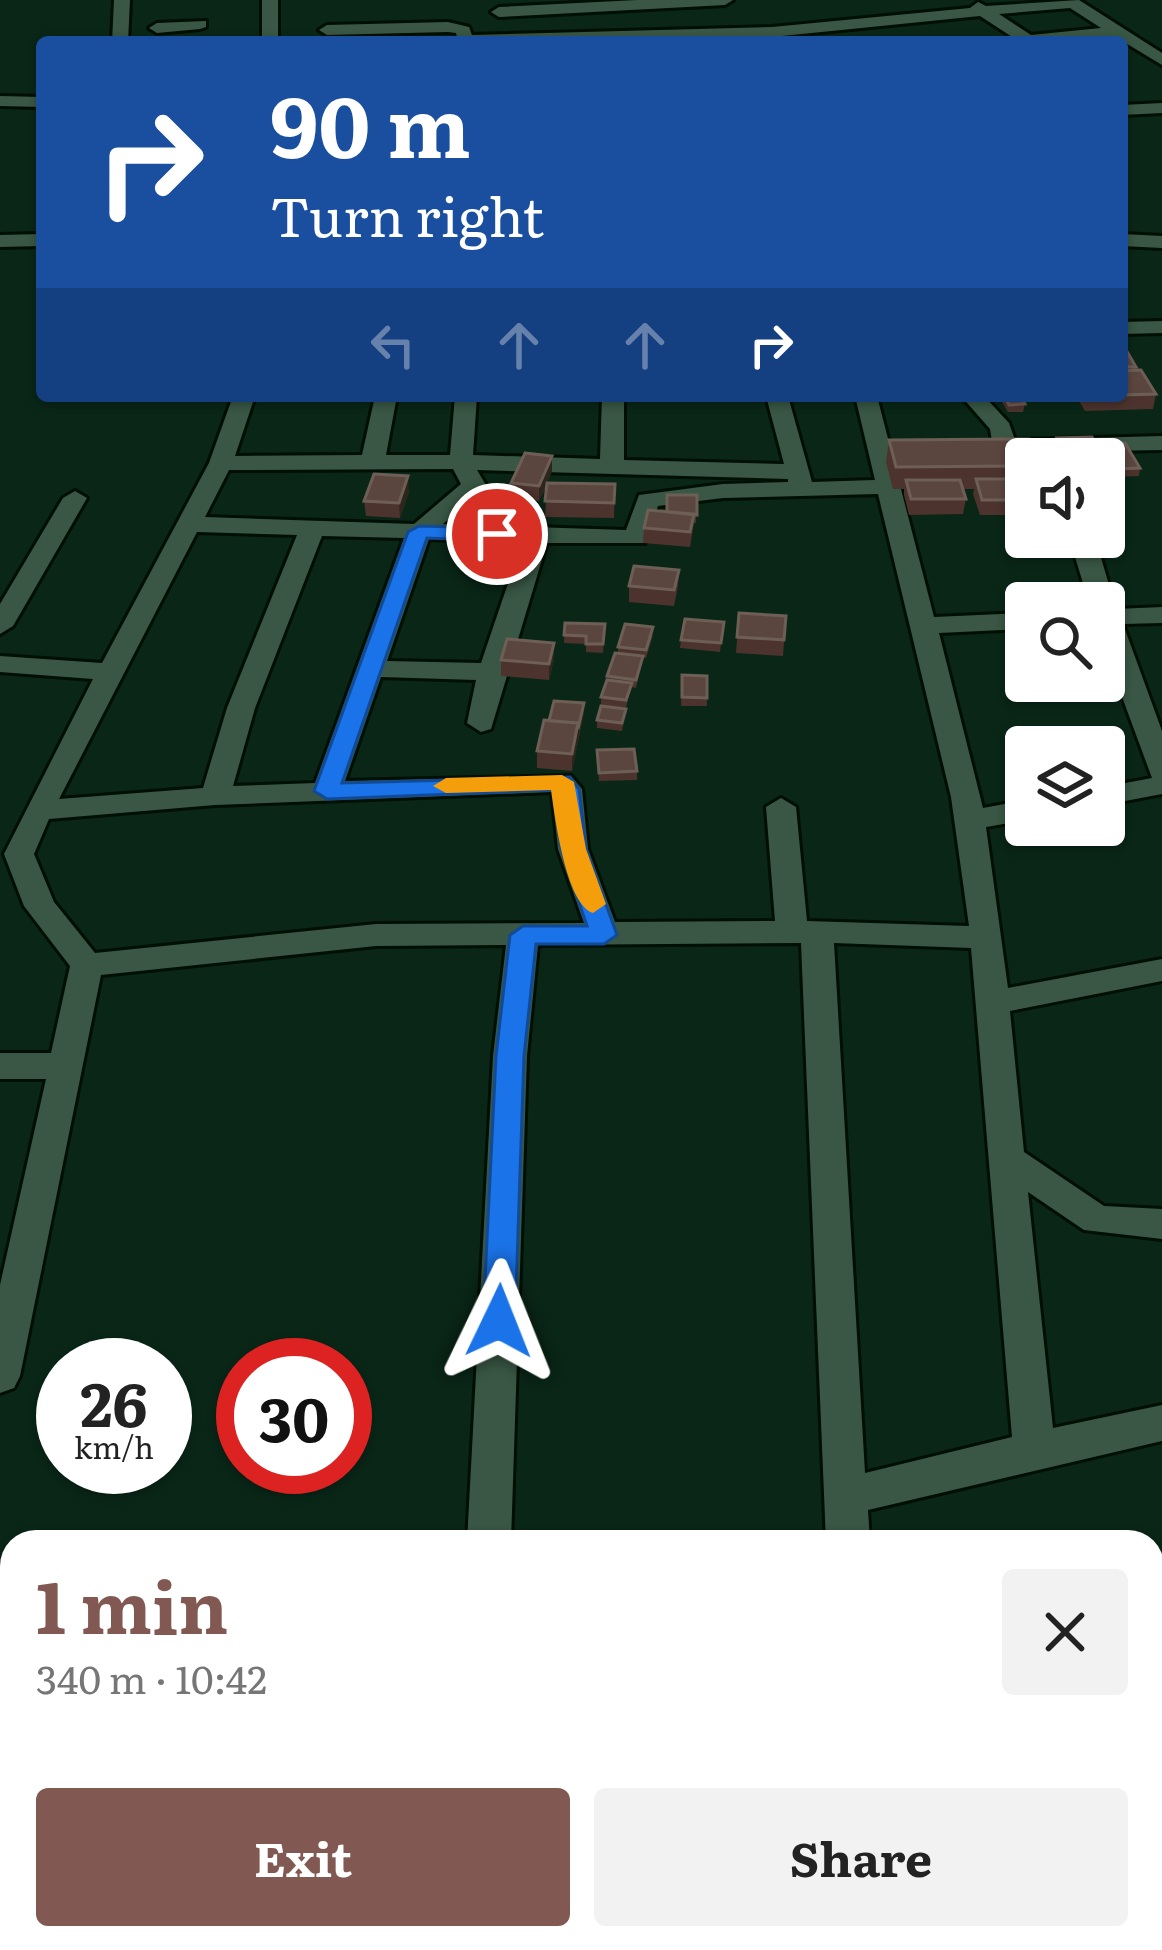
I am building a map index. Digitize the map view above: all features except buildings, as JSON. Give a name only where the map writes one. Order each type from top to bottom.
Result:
[{"type":"street","points":[[120,36],[122,0]]},
{"type":"street","points":[[196,36],[202,0]]},
{"type":"street","points":[[270,0],[270,36]]},
{"type":"street","points":[[499,12],[600,3],[725,0]]},
{"type":"street","points":[[899,18],[976,5],[1104,0]]},
{"type":"street","points":[[600,3],[616,36]]},
{"type":"street","points":[[1073,3],[1124,36]]},
{"type":"street","points":[[976,5],[1022,36]]},
{"type":"street","points":[[460,14],[458,8],[331,12],[326,36],[448,27],[463,30],[464,36]]},
{"type":"street","points":[[736,36],[876,11],[923,33]]},
{"type":"street","points":[[157,28],[192,36]]},
{"type":"street","points":[[1073,36],[1116,31]]},
{"type":"street","points":[[1128,38],[1160,57]]},
{"type":"street","points":[[0,101],[36,102]]},
{"type":"street","points":[[1128,109],[1162,108]]},
{"type":"street","points":[[0,241],[36,240]]},
{"type":"street","points":[[1128,240],[1162,242]]},
{"type":"street","points":[[1128,328],[1162,327]]},
{"type":"street","points":[[87,965],[40,906],[19,854],[221,463],[242,402]]},
{"type":"street","points":[[372,464],[385,402]]},
{"type":"street","points":[[327,791],[419,532],[474,484],[461,462],[466,402]]},
{"type":"street","points":[[612,466],[614,402]]},
{"type":"street","points":[[777,402],[778,420],[801,480]]},
{"type":"street","points":[[869,402],[890,449],[885,487],[969,820],[986,937],[1034,1450]]},
{"type":"street","points":[[963,448],[1005,447],[1000,428],[977,402]]},
{"type":"street","points":[[1125,446],[1162,443]]},
{"type":"street","points":[[221,463],[612,466],[885,487]]},
{"type":"street","points":[[190,524],[636,538],[648,500],[801,480]]},
{"type":"street","points":[[0,626],[75,499]]},
{"type":"street","points":[[214,796],[241,708],[312,528]]},
{"type":"street","points":[[481,723],[492,673],[537,536]]},
{"type":"street","points":[[1125,613],[1162,615]]},
{"type":"street","points":[[921,626],[1005,622]]},
{"type":"street","points":[[0,664],[114,671]]},
{"type":"street","points":[[372,669],[492,673]]},
{"type":"street","points":[[1125,670],[1162,771]]},
{"type":"street","points":[[38,810],[214,796],[562,782],[574,849],[604,935]]},
{"type":"street","points":[[1125,792],[1162,785]]},
{"type":"street","points":[[781,807],[804,932],[847,1530]]},
{"type":"street","points":[[969,820],[1005,814]]},
{"type":"street","points":[[87,965],[376,935],[804,932],[986,937]]},
{"type":"street","points":[[490,1530],[510,1056],[523,935]]},
{"type":"street","points":[[0,1376],[87,965]]},
{"type":"street","points":[[992,1003],[1162,970]]},
{"type":"street","points":[[0,1066],[66,1066]]},
{"type":"street","points":[[1007,1159],[1097,1220],[1162,1224]]},
{"type":"street","points":[[846,1497],[1162,1423]]},
{"type":"slow traffic","points":[[446,786],[562,782],[574,849],[593,904]]},
{"type":"route","points":[[497,534],[419,532],[327,791],[545,782],[562,782],[566,789],[574,849],[604,935],[523,935],[510,1056],[499,1321]]}]
